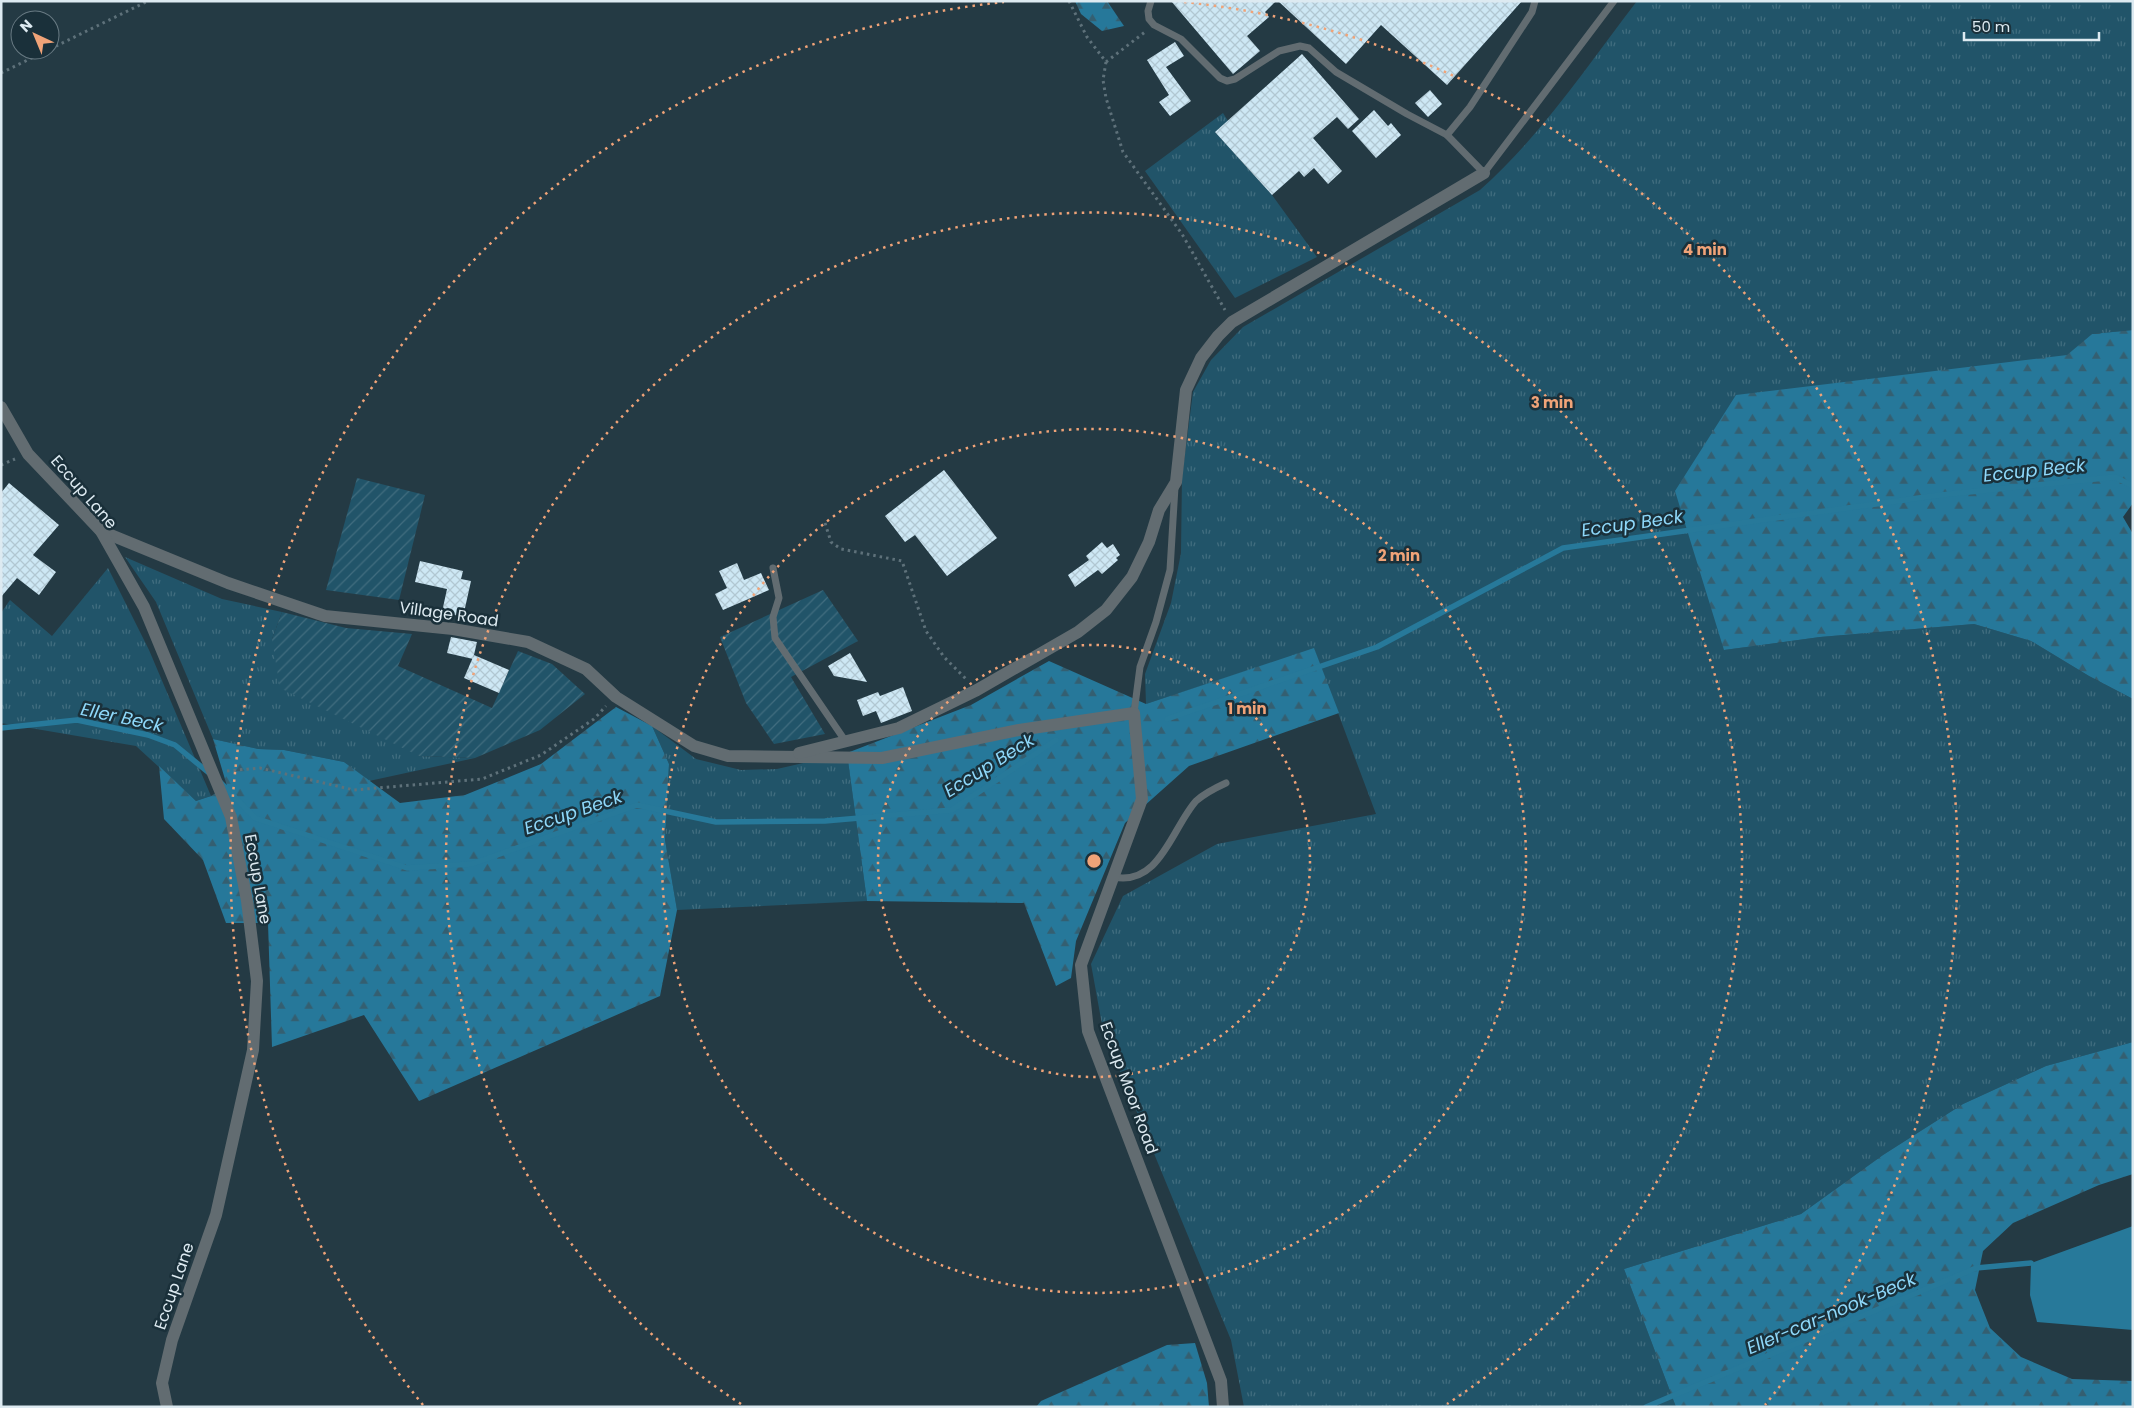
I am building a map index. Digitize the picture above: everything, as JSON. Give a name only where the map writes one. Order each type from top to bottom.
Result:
[{"type":"street","points":[[776,758],[846,743],[899,728],[977,690],[1078,632],[1106,610],[1132,577],[1149,542],[1159,510],[1176,482],[1186,390],[1201,358],[1218,336],[1232,322],[1484,173]]},
{"type":"street","name":"Eccup Lane","points":[[1,407],[28,454],[100,531],[144,607],[231,817],[247,901],[257,981],[253,1050],[216,1216],[172,1340],[162,1383],[167,1407]]},
{"type":"street","name":"Village Road","points":[[100,531],[228,583],[325,616],[453,629],[528,642],[586,669],[616,697],[694,746],[728,756],[776,758]]},
{"type":"street","points":[[776,758],[882,758],[1019,730],[1134,713]]},
{"type":"street","name":"Eccup Moor Road","points":[[1134,713],[1142,799],[1081,965],[1088,1031],[1221,1381],[1223,1407]]},
{"type":"lane","points":[[1151,1],[1148,11],[1154,25],[1182,39],[1220,78],[1227,81],[1279,51],[1300,46],[1309,48],[1336,72],[1447,135],[1484,173],[1614,1]]},
{"type":"lane","points":[[1447,135],[1470,107],[1532,12],[1535,1]]},
{"type":"lane","name":"Eccup Moor Road","points":[[1134,713],[1140,667],[1156,622],[1170,570],[1176,482]]},
{"type":"lane","points":[[773,568],[779,598],[773,617],[775,638],[846,743]]},
{"type":"lane","points":[[1114,877],[1128,879],[1143,874],[1167,848],[1196,802],[1214,788],[1226,783]]},
{"type":"path","points":[[60,45],[148,1]]},
{"type":"path","points":[[1069,1],[1087,37],[1106,62]]},
{"type":"path","points":[[1154,25],[1106,62],[1103,80],[1106,98],[1123,152],[1182,234],[1232,322]]},
{"type":"path","points":[[1,73],[28,60]]},
{"type":"path","points":[[825,523],[831,542],[841,549],[902,561],[926,631],[944,657],[977,690]]},
{"type":"path","points":[[213,772],[260,768],[354,790],[482,779],[541,755],[594,719],[616,697]]},
{"type":"green space","points":[[1075,1],[1107,1],[1124,26],[1102,31],[1081,14]]},
{"type":"green space","points":[[1637,1],[2133,1],[2133,330],[2092,334],[1724,650],[1820,637],[1974,624],[2031,641],[2089,676],[2133,699],[2133,1042],[2046,1066],[1963,1104],[1883,1155],[1801,1214],[1624,1269],[1676,1407],[1244,1407],[1231,1340],[1103,1030],[1091,964],[1123,896],[1217,844],[1376,814],[1314,649],[1146,704],[1145,674],[1171,603],[1181,553],[1182,477],[1193,392],[1211,360],[1243,327],[1480,190],[1543,124]]},
{"type":"green space","points":[[1223,113],[1228,121],[1215,132],[1272,195],[1317,257],[1235,298],[1145,171]]},
{"type":"green space","points":[[2133,330],[2133,503],[2123,517],[2133,534],[2133,699],[2089,676],[2031,641],[1974,624],[1820,637],[1724,650],[1675,491],[1736,395],[2067,355],[2092,334]]},
{"type":"green space","points":[[357,478],[425,495],[399,600],[326,590]]},
{"type":"green space","points":[[125,557],[222,599],[282,612],[272,639],[419,756],[475,758],[369,781],[344,762],[284,750],[258,749],[213,739],[156,602]]},
{"type":"green space","points":[[108,568],[149,650],[211,796],[196,801],[136,746],[1,723],[1,613],[10,600],[52,636]]},
{"type":"green space","points":[[823,590],[858,641],[791,677],[825,734],[774,744],[746,703],[720,637]]},
{"type":"green space","points":[[282,612],[346,628],[412,634],[398,666],[492,708],[518,651],[552,664],[585,694],[540,730],[475,758],[419,756],[280,688],[272,639]]},
{"type":"green space","points":[[1314,648],[1339,713],[1189,766],[1125,823],[1076,941],[1071,978],[1056,986],[1024,903],[867,901],[847,753],[971,705],[1049,661],[1146,704]]},
{"type":"green space","points":[[616,707],[652,726],[669,764],[665,840],[677,910],[660,996],[419,1101],[364,1015],[272,1047],[268,923],[226,923],[203,860],[164,819],[159,766],[196,801],[211,796],[227,786],[213,739],[258,749],[284,750],[344,762],[400,803],[465,795],[541,764]]},
{"type":"green space","points":[[652,726],[696,759],[741,770],[777,769],[847,753],[867,901],[677,910],[665,840],[669,764]]},
{"type":"green space","points":[[2133,1042],[2133,1174],[2099,1185],[2013,1223],[1983,1251],[1975,1290],[1990,1328],[2021,1357],[2072,1379],[2133,1381],[2133,1407],[1676,1407],[1624,1269],[1801,1214],[1883,1155],[1963,1104],[2046,1066]]},
{"type":"green space","points":[[1195,1343],[1207,1383],[1209,1407],[1036,1407],[1041,1401],[1167,1345]]},
{"type":"shaded area","points":[[2133,1226],[2133,1330],[2037,1322],[2030,1295],[2031,1263]]},
{"type":"building","points":[[1171,1],[1276,1],[1265,12],[1269,17],[1247,36],[1260,51],[1233,74]]},
{"type":"building","points":[[1278,1],[1522,1],[1447,85],[1381,25],[1346,64]]},
{"type":"building","points":[[1175,42],[1184,56],[1166,67],[1191,101],[1170,116],[1159,102],[1169,95],[1147,60]]},
{"type":"building","points":[[1302,54],[1359,119],[1348,129],[1337,117],[1313,138],[1342,171],[1328,184],[1314,168],[1304,177],[1299,171],[1272,195],[1215,132]]},
{"type":"building","points":[[1430,90],[1442,104],[1428,117],[1415,103]]},
{"type":"building","points":[[1374,110],[1388,126],[1391,123],[1401,135],[1376,158],[1352,131]]},
{"type":"building","points":[[944,470],[997,538],[947,576],[915,535],[905,542],[885,516]]},
{"type":"building","points":[[9,483],[59,525],[33,555],[56,572],[39,595],[17,578],[1,597],[1,493]]},
{"type":"building","points":[[1102,542],[1107,548],[1113,544],[1120,555],[1116,558],[1118,560],[1102,574],[1098,570],[1075,587],[1068,575],[1089,560],[1086,556]]},
{"type":"building","points":[[420,561],[463,571],[461,579],[471,581],[463,617],[442,612],[447,589],[415,582]]},
{"type":"building","points":[[737,563],[744,580],[761,573],[769,590],[723,610],[715,594],[727,588],[719,571]]},
{"type":"building","points":[[451,637],[477,642],[473,659],[447,653]]},
{"type":"building","points":[[850,653],[867,682],[834,676],[828,666]]},
{"type":"building","points":[[474,655],[509,670],[499,693],[464,678]]},
{"type":"building","points":[[903,687],[912,711],[881,723],[876,711],[863,716],[857,700],[878,692],[880,696]]},
{"type":"waterway","name":"Eccup Beck","points":[[1167,719],[1377,647],[1563,548],[1940,495],[2115,477],[2133,486]]},
{"type":"waterway","name":"Eller Beck","points":[[1,728],[77,720],[148,735],[175,745],[209,773]]},
{"type":"waterway","name":"Eccup Beck","points":[[220,782],[255,818],[407,868],[472,864],[637,805],[716,822],[825,821],[952,810],[1056,740]]},
{"type":"waterway","name":"Eller-car-nook-Beck","points":[[1646,1407],[1976,1268],[2031,1263]]}]
